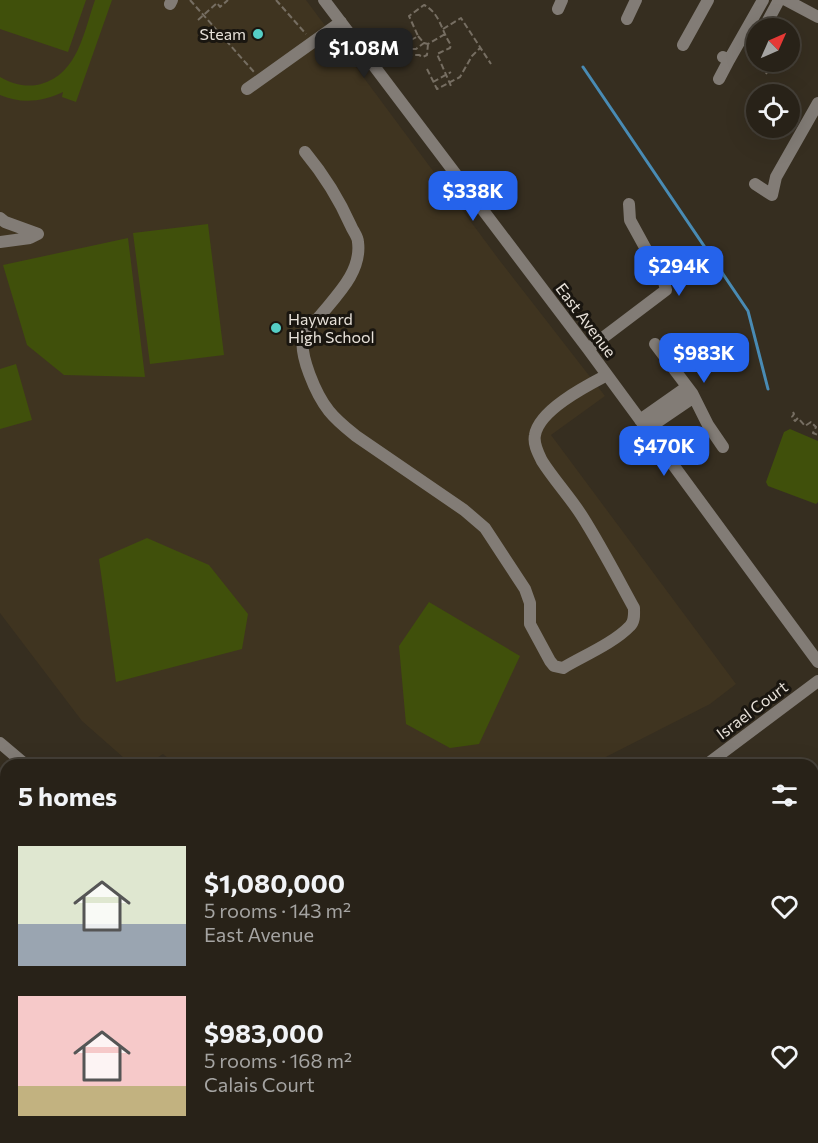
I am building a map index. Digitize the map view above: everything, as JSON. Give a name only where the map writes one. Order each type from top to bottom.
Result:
[{"type":"street","name":"East Avenue","points":[[324,0],[588,349],[818,662]]},
{"type":"street","points":[[627,19],[636,0]]},
{"type":"street","points":[[683,45],[708,0]]},
{"type":"street","points":[[718,79],[726,58],[763,0]]},
{"type":"street","points":[[769,18],[779,0]]},
{"type":"street","points":[[786,0],[818,17]]},
{"type":"street","points":[[247,89],[341,22]]},
{"type":"street","points":[[755,184],[772,195],[776,177],[818,103]]},
{"type":"street","points":[[305,152],[322,173],[344,209],[358,242],[355,269],[344,287],[304,333],[302,343],[307,366],[316,388],[328,409],[348,430],[464,510],[485,528],[525,589],[530,603],[531,624],[550,661],[554,666],[563,668],[631,625],[634,608],[583,517],[543,462],[536,448],[534,436],[545,416],[581,388],[607,375]]},
{"type":"street","points":[[588,349],[666,290],[664,282],[630,220],[629,204]]},
{"type":"street","points":[[0,218],[38,234],[30,238],[0,242]]},
{"type":"street","points":[[655,344],[691,392],[708,425],[723,447]]},
{"type":"street","points":[[643,424],[691,392]]},
{"type":"street","name":"Israel Court","points":[[714,759],[818,681]]},
{"type":"street","points":[[0,743],[19,759]]},
{"type":"path","points":[[190,0],[257,76]]},
{"type":"path","points":[[198,20],[217,3],[220,7],[228,0]]},
{"type":"path","points":[[276,0],[309,37]]},
{"type":"path","points":[[445,34],[426,44],[417,49],[397,49],[396,55],[423,57],[427,55],[426,44],[418,36],[409,16],[424,5],[435,13],[451,45],[450,48],[437,54],[450,84]]},
{"type":"path","points":[[443,29],[461,18],[491,64]]},
{"type":"path","points":[[376,45],[387,40],[408,43],[418,36]]},
{"type":"path","points":[[408,43],[410,55]]},
{"type":"path","points":[[428,69],[437,89],[450,84],[458,78],[481,47]]},
{"type":"path","points":[[433,82],[451,72]]},
{"type":"path","points":[[458,78],[462,85]]},
{"type":"path","points":[[793,412],[795,414],[792,417],[795,421],[798,418],[806,426],[811,422],[816,427],[813,433],[818,435]]},
{"type":"shaded area","name":"Hayward High School","points":[[0,0],[306,0],[500,261],[605,396],[551,435],[736,684],[710,704],[602,759],[169,759],[163,754],[155,759],[125,759],[82,721],[0,613]]},
{"type":"green space","points":[[0,0],[86,0],[68,52],[0,29]]},
{"type":"green space","points":[[95,0],[112,0],[76,102],[62,97],[63,92],[32,101],[16,100],[0,95],[0,77],[20,85],[30,86],[53,79],[64,71],[78,50]]},
{"type":"green space","points":[[208,224],[224,355],[150,364],[133,233]]},
{"type":"green space","points":[[128,238],[145,377],[64,375],[27,345],[3,265]]},
{"type":"green space","points":[[16,364],[32,420],[0,429],[0,369]]},
{"type":"green space","points":[[790,429],[818,441],[818,502],[816,504],[768,486],[766,482],[784,432]]},
{"type":"green space","points":[[147,538],[209,565],[248,614],[242,649],[116,682],[99,559]]},
{"type":"green space","points":[[429,602],[520,656],[479,744],[450,748],[406,724],[399,646]]},
{"type":"waterway","points":[[583,67],[748,311],[768,389]]},
{"type":"place","name":"Steam","points":[[258,34]]},
{"type":"place","name":"Hayward High School","points":[[276,328]]}]
